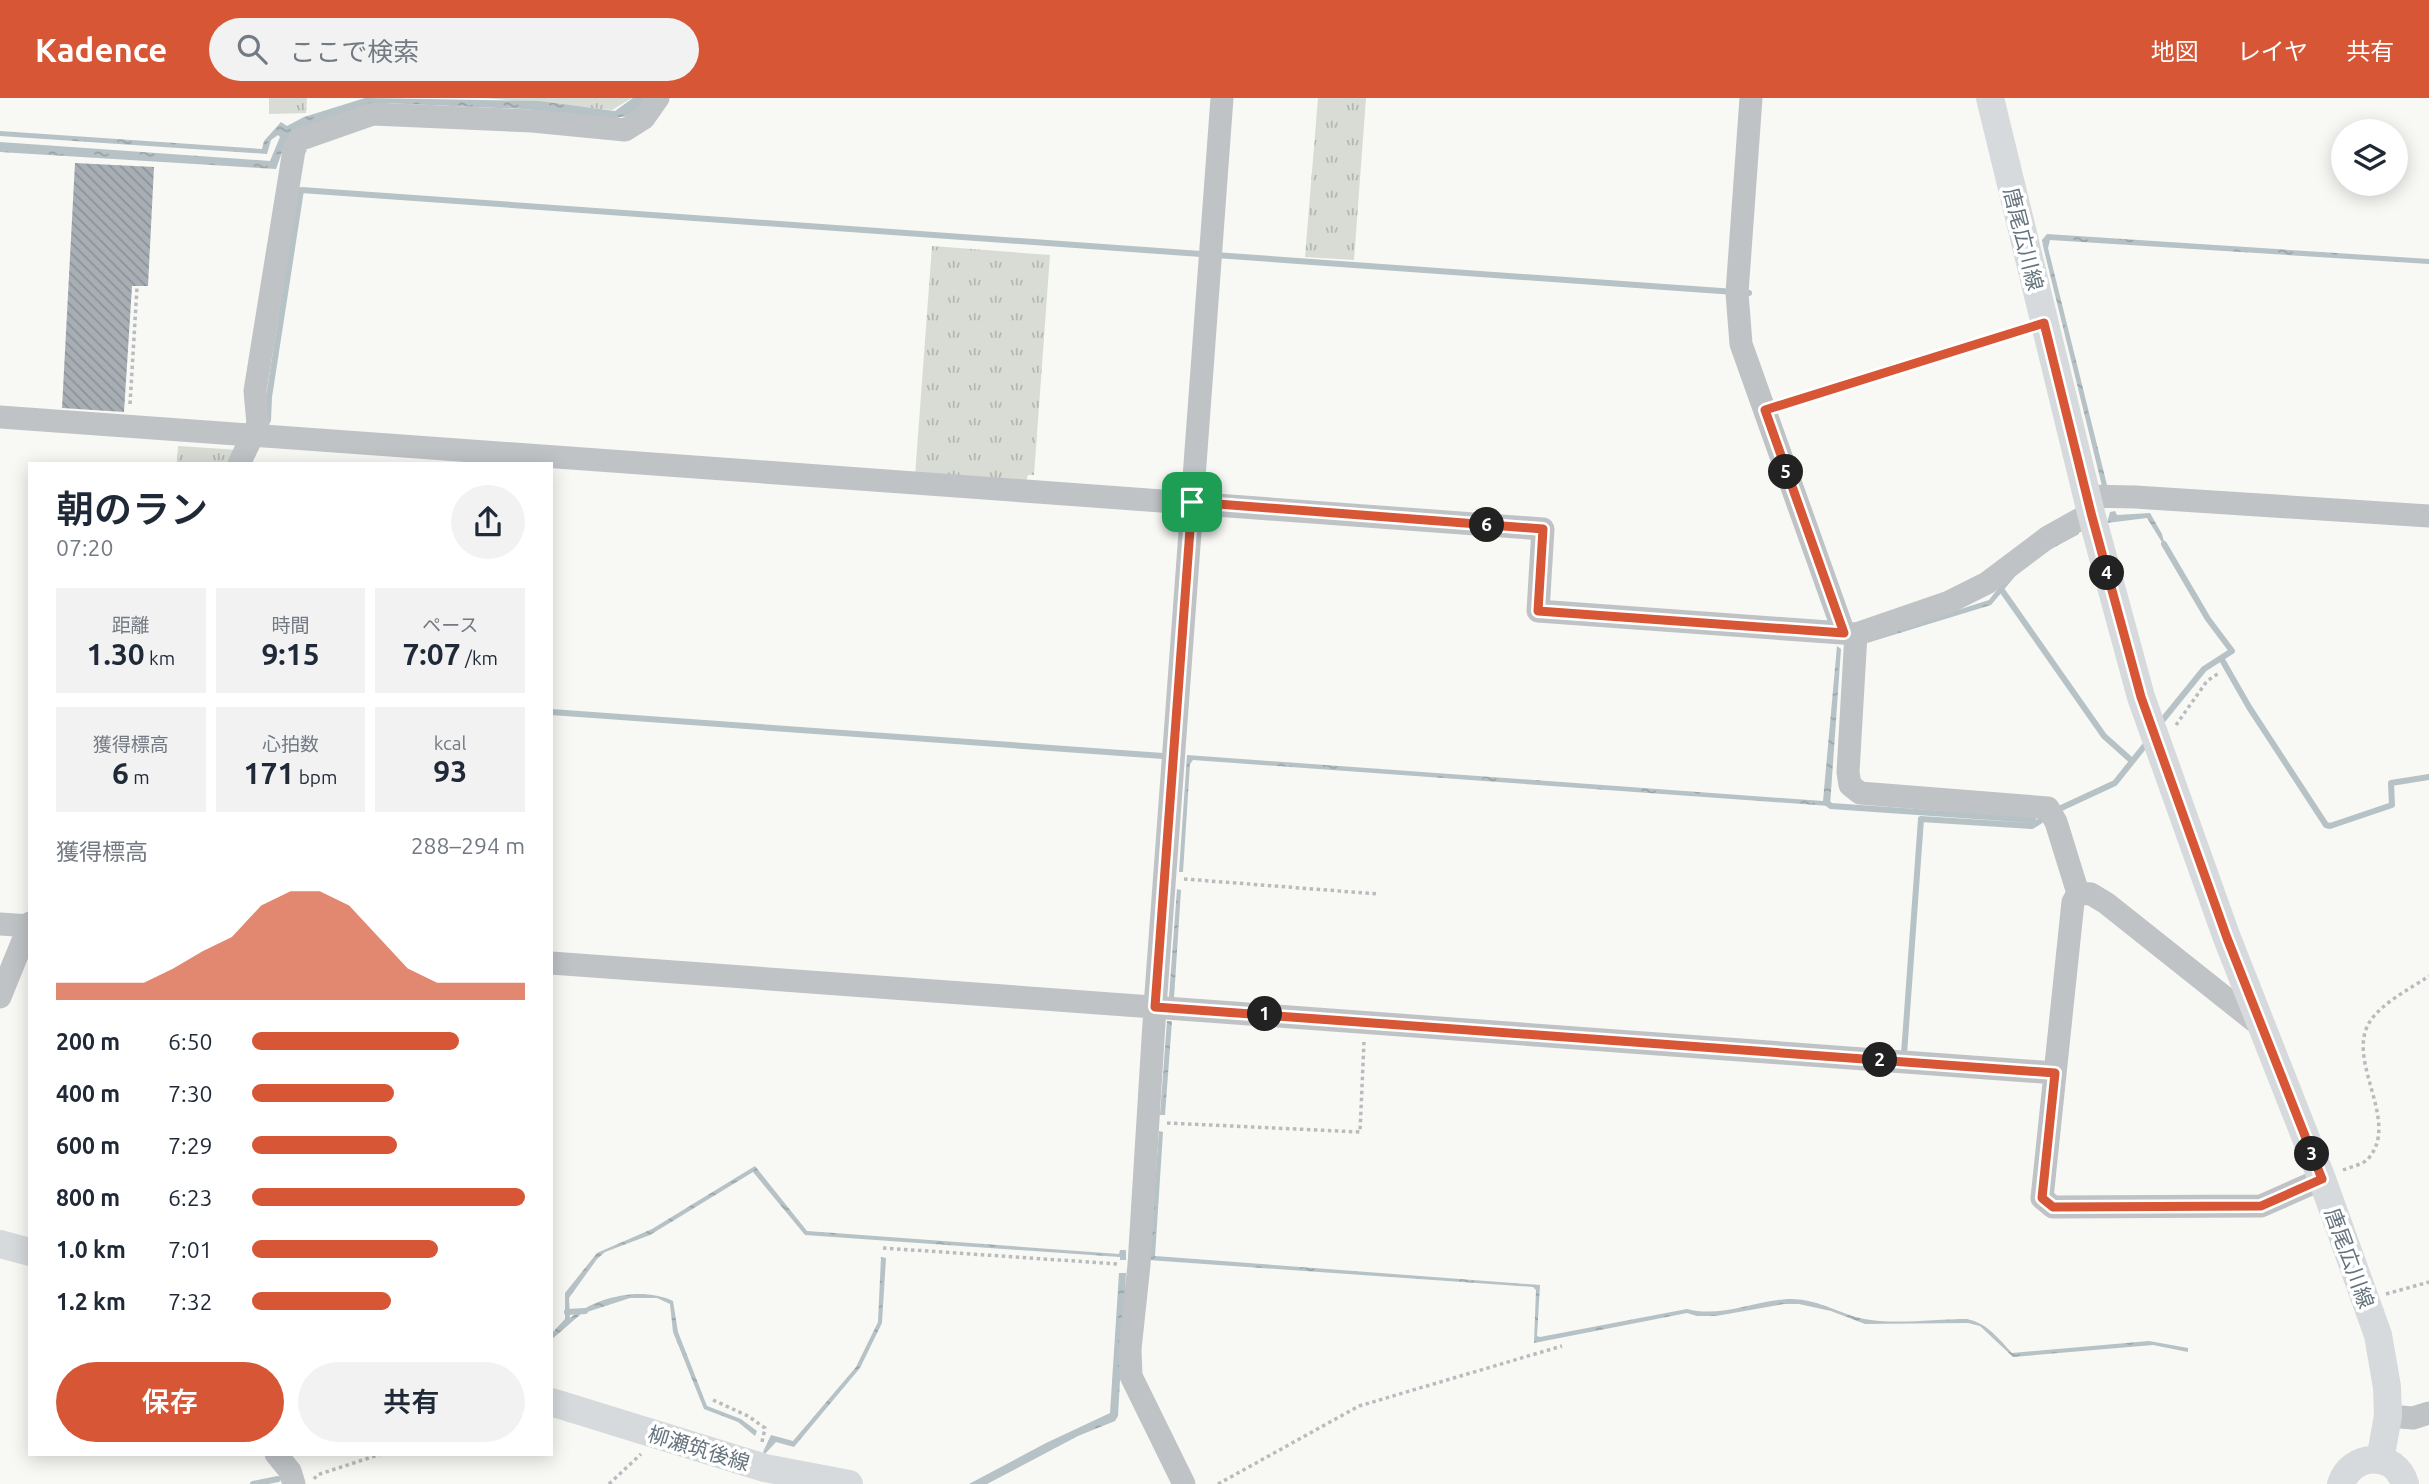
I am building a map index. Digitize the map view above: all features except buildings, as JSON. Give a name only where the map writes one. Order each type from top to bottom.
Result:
[{"type":"main road","name":"唐尾広川線","points":[[1990,98],[2089,505],[2141,697],[2227,938],[2322,1179],[2378,1335],[2384,1361],[2388,1416],[2380,1460]]},
{"type":"main road","points":[[0,1244],[28,1251]]},
{"type":"main road","name":"柳瀬筑後線","points":[[553,1403],[753,1464],[849,1484]]},
{"type":"main road","points":[[2341,1484],[2344,1475],[2362,1460],[2380,1460],[2396,1468],[2404,1484]]},
{"type":"street","points":[[240,462],[258,424],[255,391],[294,150],[299,140],[373,114],[532,121],[625,130],[644,118],[657,98]]},
{"type":"street","points":[[1184,1484],[1131,1376],[1130,1349],[1139,1265],[1155,1007],[1222,98]]},
{"type":"street","points":[[1751,98],[1737,293],[1741,344],[1850,633],[1850,785],[1860,793],[2048,808],[2056,822],[2078,893],[2073,902],[2042,1198],[2053,1207],[2261,1206],[2322,1179]]},
{"type":"street","points":[[0,417],[1543,529],[1538,611],[1850,633],[1949,602],[1987,583],[2089,505],[2135,497],[2429,516]]},
{"type":"street","points":[[2078,893],[2091,894],[2106,903],[2262,1027]]},
{"type":"street","points":[[0,924],[28,925]]},
{"type":"street","points":[[0,997],[28,927]]},
{"type":"street","points":[[553,963],[2055,1073]]},
{"type":"street","points":[[2388,1416],[2413,1418],[2429,1413]]},
{"type":"street","points":[[278,1456],[289,1471],[294,1484]]},
{"type":"path","points":[[129,427],[137,288]]},
{"type":"path","points":[[1765,410],[2044,323]]},
{"type":"path","points":[[2160,749],[2207,681],[2219,673]]},
{"type":"path","points":[[1165,878],[1378,894]]},
{"type":"path","points":[[2322,1179],[2367,1161],[2377,1144],[2378,1122],[2363,1051],[2364,1035],[2370,1020],[2429,976]]},
{"type":"path","points":[[1148,1123],[1360,1132],[1365,1021]]},
{"type":"path","points":[[883,1248],[1139,1265]]},
{"type":"path","points":[[2364,1300],[2429,1282]]},
{"type":"path","points":[[1218,1484],[1359,1406],[1562,1346]]},
{"type":"path","points":[[713,1400],[748,1416],[765,1428],[765,1435],[753,1464]]},
{"type":"path","points":[[609,1484],[661,1436]]},
{"type":"path","points":[[310,1484],[317,1475],[375,1456]]},
{"type":"green space","points":[[269,98],[307,98],[306,113],[269,114]]},
{"type":"green space","points":[[485,98],[632,98],[612,110]]},
{"type":"green space","points":[[1318,98],[1366,98],[1354,260],[1305,257]]},
{"type":"green space","points":[[932,246],[1050,255],[1034,475],[1028,475],[1025,484],[915,476]]},
{"type":"green space","points":[[178,446],[239,450],[234,462],[177,462]]},
{"type":"water","points":[[365,98],[539,101],[615,111],[633,98],[648,98],[640,108],[626,116],[611,119],[524,109],[384,103],[368,105],[293,131],[286,141],[276,169],[0,152],[0,142],[270,161],[280,137],[278,135],[271,140],[267,154],[0,136],[0,131],[262,149],[264,141],[281,122],[287,126],[304,117]]},
{"type":"water","points":[[2047,234],[2429,259],[2429,264],[2050,240],[2048,248],[2107,485],[2102,486],[2043,246],[2042,240]]},
{"type":"water","points":[[2115,511],[2117,515],[2150,513],[2162,534],[2166,549],[2147,518],[2107,523],[2110,512]]},
{"type":"water","points":[[2077,530],[2079,534],[2042,554],[2017,574],[1991,605],[1867,643],[1867,639],[1989,600],[2014,568]]},
{"type":"water","points":[[1837,646],[1841,649],[1830,806],[1193,760],[1190,764],[1183,872],[1179,872],[1187,755],[1823,801]]},
{"type":"water","points":[[1177,889],[1181,890],[1174,998],[1169,997]]},
{"type":"water","points":[[1167,1021],[1172,1021],[1165,1115],[1160,1115]]},
{"type":"water","points":[[1159,1131],[1163,1132],[1155,1256],[1540,1285],[1537,1336],[1540,1337],[1687,1309],[1712,1312],[1775,1300],[1800,1299],[1871,1320],[1967,1319],[1987,1328],[2012,1353],[2149,1341],[2188,1348],[2188,1352],[2153,1345],[2013,1357],[1980,1326],[1968,1323],[1865,1324],[1831,1311],[1799,1304],[1784,1304],[1716,1316],[1687,1313],[1534,1343],[1536,1290],[1533,1287],[1148,1260]]},
{"type":"water","points":[[755,1166],[807,1231],[1119,1254],[1120,1250],[1126,1250],[1126,1260],[1120,1260],[1120,1257],[805,1235],[753,1172],[650,1235],[605,1252],[569,1298],[570,1318],[593,1304],[620,1296],[647,1294],[673,1301],[678,1332],[707,1406],[741,1419],[757,1431],[755,1436],[738,1422],[704,1409],[673,1332],[670,1304],[657,1298],[630,1298],[581,1314],[553,1338],[553,1332],[565,1319],[565,1293],[597,1253],[652,1229]]},
{"type":"water","points":[[881,1257],[886,1258],[882,1323],[860,1368],[794,1447],[776,1442],[765,1454],[763,1452],[771,1435],[793,1441],[856,1367],[878,1322]]},
{"type":"water","points":[[1119,1273],[1126,1273],[1118,1416],[1115,1421],[1078,1436],[987,1484],[969,1484],[1110,1413]]},
{"type":"waterway","points":[[268,420],[269,397],[301,190],[1749,293]]},
{"type":"waterway","points":[[2161,722],[2204,669],[2232,651],[2208,619],[2164,544]]},
{"type":"waterway","points":[[2001,589],[2104,736],[2132,761]]},
{"type":"waterway","points":[[2221,658],[2249,707],[2326,825],[2330,826],[2392,805],[2391,783],[2429,777]]},
{"type":"waterway","points":[[553,712],[1163,756]]},
{"type":"waterway","points":[[2059,809],[2115,783],[2146,744]]},
{"type":"waterway","points":[[1827,803],[1831,806],[2033,820]]},
{"type":"waterway","points":[[1902,1054],[1921,819],[2032,826],[2040,821]]},
{"type":"waterway","points":[[567,1312],[585,1311]]},
{"type":"waterway","points":[[253,1484],[278,1479]]},
{"type":"route","points":[[2044,323],[2091,513],[2141,697],[2227,938],[2322,1179],[2261,1206],[2053,1207],[2042,1198],[2055,1073],[1155,1007],[1192,502],[1543,529],[1538,611],[1844,633],[1765,410],[2044,323]]}]
